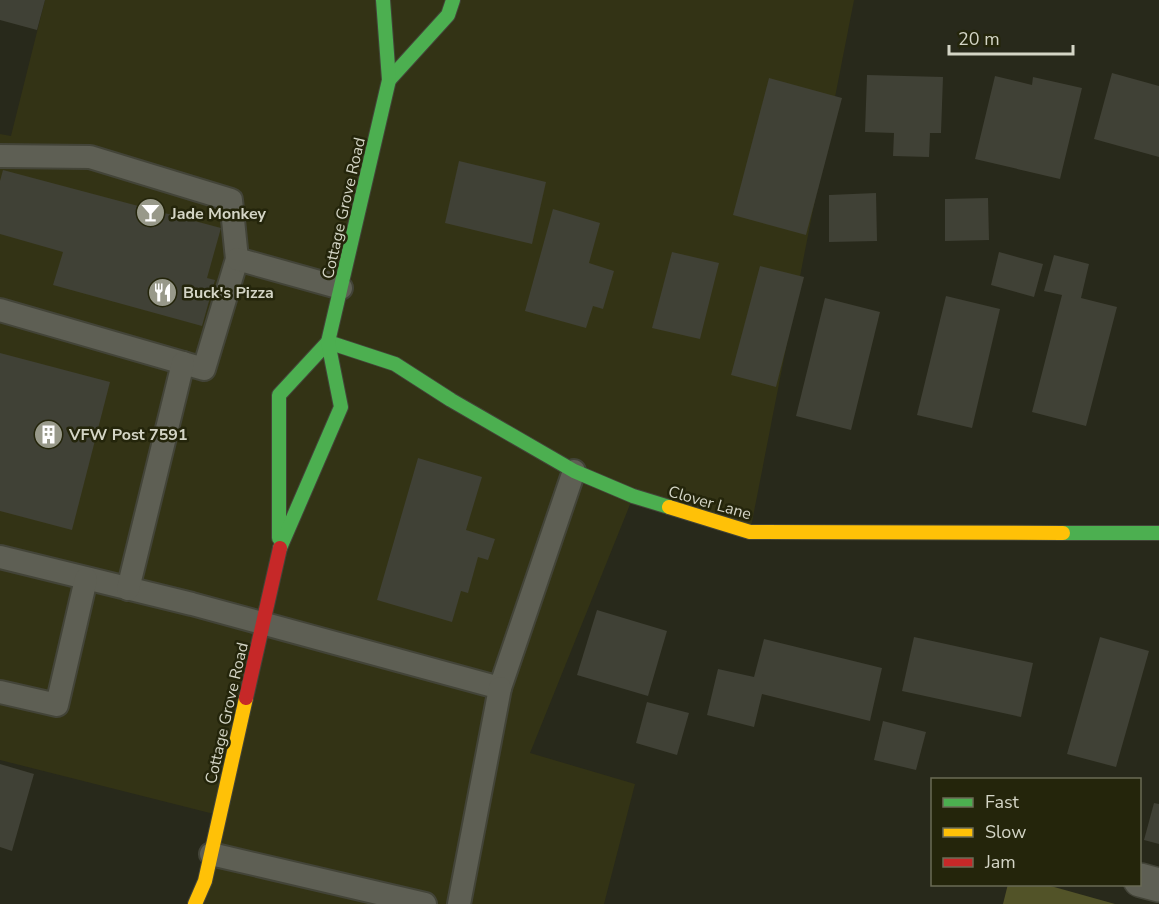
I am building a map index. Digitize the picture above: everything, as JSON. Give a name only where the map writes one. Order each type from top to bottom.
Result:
[{"type":"street","name":"Cottage Grove Road","points":[[195,904],[205,881],[279,551],[341,407],[328,342],[389,80],[382,0]]},
{"type":"street","name":"Cottage Grove Road","points":[[389,80],[448,15],[453,0]]},
{"type":"street","name":"Cottage Grove Road","points":[[279,551],[279,395],[328,342]]},
{"type":"street","name":"Clover Lane","points":[[328,342],[394,364],[451,400],[574,471],[633,496],[750,532],[1159,533]]},
{"type":"street","points":[[1141,880],[1159,885]]},
{"type":"street","points":[[205,881],[213,904]]},
{"type":"lane","points":[[0,156],[90,157],[231,200],[237,259],[204,369],[0,310]]},
{"type":"lane","points":[[237,259],[341,288]]},
{"type":"lane","points":[[128,589],[183,363]]},
{"type":"lane","points":[[459,904],[500,688],[574,471]]},
{"type":"lane","points":[[0,557],[264,623],[500,688]]},
{"type":"lane","points":[[0,692],[57,705],[86,579]]},
{"type":"lane","points":[[211,854],[425,904]]},
{"type":"shaded area","points":[[45,0],[854,0],[750,532],[633,497],[530,753],[635,784],[604,904],[195,904],[218,815],[0,760],[0,134],[11,136]]},
{"type":"shaded area","points":[[1008,886],[1051,886],[1115,904],[1003,904]]},
{"type":"building","points":[[0,0],[45,0],[37,30],[0,20]]},
{"type":"building","points":[[1112,73],[1159,86],[1159,157],[1094,139]]},
{"type":"building","points":[[867,75],[943,77],[941,133],[930,133],[929,157],[893,156],[894,133],[865,132]]},
{"type":"building","points":[[995,76],[1032,85],[1033,77],[1082,88],[1060,179],[975,159]]},
{"type":"building","points":[[769,78],[842,98],[806,235],[733,215]]},
{"type":"building","points":[[459,161],[546,182],[532,244],[445,223]]},
{"type":"building","points":[[3,170],[221,228],[207,278],[215,280],[202,326],[53,285],[63,252],[0,234],[0,181]]},
{"type":"building","points":[[876,193],[877,241],[829,242],[829,195]]},
{"type":"building","points":[[988,198],[989,240],[945,241],[945,199]]},
{"type":"building","points":[[553,209],[600,223],[589,263],[614,271],[603,309],[593,306],[586,328],[525,311]]},
{"type":"building","points":[[672,252],[719,263],[700,339],[652,328]]},
{"type":"building","points":[[999,252],[1043,264],[1034,297],[991,285]]},
{"type":"building","points":[[1054,255],[1089,264],[1081,298],[1117,307],[1086,426],[1032,412],[1062,295],[1044,291]]},
{"type":"building","points":[[760,266],[804,277],[776,387],[731,375]]},
{"type":"building","points":[[946,296],[1000,309],[972,428],[917,415]]},
{"type":"building","points":[[825,298],[880,312],[851,430],[796,416]]},
{"type":"building","name":"VFW Post 7591","points":[[0,353],[110,382],[72,530],[0,511]]},
{"type":"building","points":[[418,458],[482,477],[466,530],[495,539],[488,560],[478,557],[468,593],[461,591],[452,622],[377,600]]},
{"type":"building","points":[[597,610],[667,631],[648,696],[577,675]]},
{"type":"building","points":[[914,637],[1033,663],[1021,717],[902,691]]},
{"type":"building","points":[[1100,637],[1149,651],[1116,767],[1067,754]]},
{"type":"building","points":[[764,639],[882,668],[870,721],[762,694],[754,727],[707,715],[718,669],[754,677]]},
{"type":"building","points":[[647,702],[689,713],[677,755],[636,743]]},
{"type":"building","points":[[883,721],[926,732],[916,770],[874,760]]},
{"type":"building","points":[[0,764],[34,774],[12,851],[0,847]]},
{"type":"building","points":[[1154,803],[1159,804],[1159,844],[1144,840]]},
{"type":"traffic: fast","points":[[280,548],[341,407],[328,342],[389,80],[383,0]]},
{"type":"traffic: fast","points":[[389,80],[448,15],[453,0]]},
{"type":"traffic: fast","points":[[328,342],[395,364],[451,400],[574,471],[633,496],[669,507]]},
{"type":"traffic: fast","points":[[279,538],[279,395],[328,342]]},
{"type":"traffic: fast","points":[[1063,533],[1159,533]]},
{"type":"traffic: slow","points":[[669,507],[750,532],[1063,533]]},
{"type":"traffic: slow","points":[[195,904],[205,881],[246,698]]},
{"type":"traffic: jam","points":[[246,698],[280,548]]},
{"type":"place","name":"Jade Monkey","points":[[150,213]]},
{"type":"place","name":"Buck's Pizza","points":[[162,292]]},
{"type":"place","name":"VFW Post 7591","points":[[48,434]]}]
